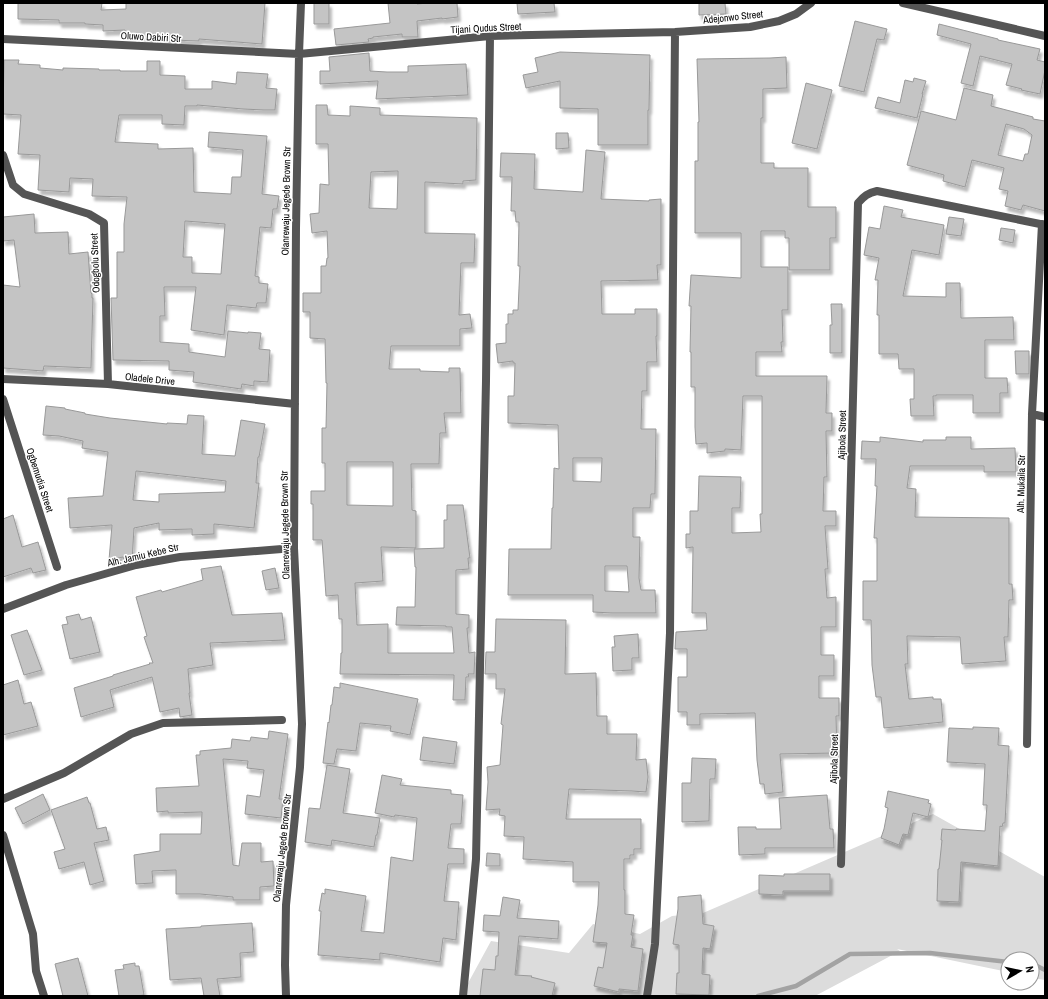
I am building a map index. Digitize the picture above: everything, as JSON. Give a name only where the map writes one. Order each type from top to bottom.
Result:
[{"type":"street","name":"Olanrewaju Jegede Brown Str","points":[[286,996],[286,905],[300,766],[302,724],[294,548],[296,228],[301,3]]},
{"type":"street","name":"Adejonwo Street","points":[[676,32],[750,27],[779,21],[796,14],[811,3]]},
{"type":"street","points":[[904,3],[1045,36]]},
{"type":"street","name":"Tijani Qudus Street","points":[[299,54],[490,36],[676,32]]},
{"type":"street","points":[[647,996],[655,944],[670,633],[676,32]]},
{"type":"street","points":[[463,996],[476,859],[486,381],[490,36]]},
{"type":"street","name":"Oluwo Dabiri Str","points":[[3,39],[299,54]]},
{"type":"street","name":"Odogbolu Street","points":[[3,155],[13,185],[24,194],[89,214],[104,223],[108,384]]},
{"type":"street","name":"Ajibola Street","points":[[841,864],[858,203],[869,192],[877,191],[1044,224]]},
{"type":"street","name":"Alh. Mukaila Str","points":[[1027,744],[1032,414],[1044,224]]},
{"type":"street","name":"Oladele Drive","points":[[3,379],[108,384],[295,404]]},
{"type":"street","name":"Ogbemudia Street","points":[[3,400],[57,567]]},
{"type":"street","points":[[1032,414],[1045,417]]},
{"type":"street","name":"Alh. Jamiu Kebe Str","points":[[3,609],[66,585],[136,565],[180,557],[294,548]]},
{"type":"street","points":[[3,799],[64,773],[131,734],[163,723],[282,720]]},
{"type":"street","points":[[3,835],[33,934],[36,971],[44,996]]},
{"type":"shaded area","points":[[933,814],[1045,877],[1045,980],[1040,979],[1040,951],[1000,951],[1000,970],[897,949],[900,951],[815,996],[461,996],[491,941],[569,953],[593,924],[640,934],[672,916],[703,913]]},
{"type":"building","points":[[18,3],[102,3],[101,10],[126,9],[126,3],[265,3],[262,44],[199,39],[199,41],[143,39],[143,35],[125,34],[125,30],[103,31],[103,25],[59,23],[59,20],[18,19]]},
{"type":"building","points":[[314,3],[329,3],[329,24],[314,24]]},
{"type":"building","points":[[388,3],[457,3],[458,17],[417,21],[418,37],[402,37],[402,34],[373,37],[368,39],[369,42],[336,45],[334,29],[390,23]]},
{"type":"building","points":[[517,3],[554,3],[555,12],[518,14]]},
{"type":"building","points":[[699,3],[725,3],[726,14],[699,15]]},
{"type":"building","points":[[855,21],[887,29],[884,40],[877,39],[864,92],[839,86]]},
{"type":"building","points":[[939,24],[998,40],[1040,49],[1037,60],[1045,62],[1045,70],[1040,94],[1006,85],[1012,64],[980,56],[973,86],[961,83],[971,44],[937,35]]},
{"type":"building","points":[[560,52],[650,55],[648,145],[598,145],[598,109],[560,108],[560,81],[526,88],[523,75],[538,72],[535,58]]},
{"type":"building","points":[[369,53],[370,71],[408,72],[408,66],[466,64],[468,95],[376,99],[378,81],[320,84],[320,71],[330,71],[329,57]]},
{"type":"building","points":[[786,57],[787,88],[763,89],[763,118],[761,118],[761,163],[774,163],[774,168],[808,168],[808,207],[836,207],[836,238],[830,238],[830,270],[789,270],[789,238],[785,238],[785,231],[761,231],[761,267],[788,267],[788,310],[782,310],[782,352],[756,352],[756,376],[827,376],[826,413],[832,413],[832,431],[826,431],[827,477],[824,477],[823,511],[836,511],[836,526],[825,526],[828,569],[825,569],[827,598],[836,597],[836,627],[821,627],[821,655],[834,655],[834,676],[819,676],[819,698],[839,698],[839,716],[836,716],[837,753],[780,754],[783,792],[765,794],[764,784],[760,784],[757,760],[755,713],[700,714],[700,725],[687,725],[687,712],[678,712],[678,677],[687,677],[687,649],[675,649],[676,632],[707,630],[706,613],[692,613],[693,547],[686,548],[686,534],[690,534],[690,511],[698,511],[699,476],[741,477],[740,508],[732,508],[732,533],[761,532],[760,514],[762,514],[762,396],[743,396],[741,450],[725,449],[725,451],[707,453],[707,443],[696,444],[695,387],[691,387],[691,306],[689,306],[691,275],[741,278],[741,233],[695,233],[695,161],[698,161],[699,122],[697,59]]},
{"type":"building","points":[[4,60],[19,60],[18,64],[40,65],[40,68],[63,70],[63,68],[99,69],[120,71],[147,71],[147,61],[160,61],[160,75],[185,76],[185,89],[212,89],[212,81],[236,84],[237,72],[268,74],[266,88],[277,89],[275,110],[197,105],[185,106],[184,125],[162,124],[162,115],[119,115],[115,142],[158,144],[158,149],[193,148],[194,192],[231,194],[232,177],[241,177],[243,150],[208,147],[209,132],[267,136],[262,194],[279,196],[277,209],[273,209],[271,228],[260,227],[255,276],[259,277],[259,283],[268,284],[266,303],[257,303],[256,308],[227,305],[224,335],[191,330],[196,287],[164,287],[165,316],[160,316],[160,342],[189,344],[189,352],[225,357],[228,331],[261,333],[259,349],[270,350],[268,382],[254,381],[254,386],[242,384],[241,389],[193,382],[194,372],[169,370],[169,361],[113,360],[111,298],[117,298],[117,252],[124,252],[124,224],[127,197],[92,196],[93,179],[70,178],[69,192],[38,190],[40,155],[18,154],[21,115],[3,114]],"holes":[[[185,221],[225,224],[221,274],[192,273],[192,257],[183,257]]]},
{"type":"building","points":[[914,78],[926,81],[917,118],[875,108],[878,97],[900,103],[905,80],[913,82]]},
{"type":"building","points":[[806,83],[832,90],[817,149],[792,143]]},
{"type":"building","points":[[964,88],[993,95],[991,106],[1033,117],[1033,119],[1045,121],[1045,211],[1023,205],[1021,210],[1005,206],[1008,191],[999,189],[1004,168],[972,160],[965,187],[943,181],[944,175],[907,165],[921,111],[956,120]],"holes":[[[1006,124],[1024,129],[1032,135],[1028,154],[1025,154],[1023,161],[998,155]]]},
{"type":"building","points":[[316,105],[327,105],[328,115],[350,116],[350,106],[380,108],[380,115],[477,118],[476,180],[463,181],[463,184],[425,182],[425,233],[475,234],[474,263],[461,263],[459,315],[470,314],[472,328],[460,329],[460,346],[391,346],[389,369],[420,369],[420,371],[449,372],[449,368],[460,368],[461,413],[444,413],[446,433],[440,433],[439,464],[411,464],[412,510],[416,511],[416,548],[381,547],[383,581],[355,583],[357,625],[388,624],[388,653],[454,653],[452,627],[396,625],[397,607],[415,607],[416,567],[414,549],[444,548],[444,520],[447,520],[447,505],[463,505],[470,558],[468,558],[469,569],[456,570],[456,614],[469,615],[469,628],[467,628],[469,653],[475,652],[474,674],[468,674],[469,677],[466,677],[465,700],[453,700],[454,675],[340,674],[342,653],[342,619],[339,619],[338,595],[326,596],[322,540],[313,540],[313,504],[311,504],[311,491],[325,491],[325,463],[322,463],[322,428],[326,428],[327,383],[325,339],[310,338],[310,312],[303,312],[303,293],[321,293],[321,266],[326,266],[328,258],[327,231],[312,233],[310,214],[319,213],[320,184],[329,185],[328,144],[316,144]],"holes":[[[398,171],[397,209],[369,208],[371,172]],[[347,462],[393,462],[393,506],[347,505]]]},
{"type":"building","points":[[556,133],[568,133],[569,148],[556,149]]},
{"type":"building","points":[[586,150],[605,152],[601,199],[649,201],[661,199],[661,265],[657,265],[658,280],[601,281],[602,314],[635,314],[635,309],[657,309],[657,362],[647,362],[647,391],[642,391],[641,429],[656,429],[655,494],[651,494],[650,508],[633,508],[633,537],[640,537],[639,578],[641,590],[655,590],[656,613],[593,612],[593,595],[508,595],[509,549],[551,549],[554,468],[559,469],[558,425],[508,423],[508,396],[514,396],[515,363],[513,363],[513,361],[498,363],[496,344],[506,343],[506,324],[508,324],[508,314],[513,314],[513,310],[518,310],[520,266],[518,266],[519,222],[516,222],[515,211],[511,211],[512,177],[500,177],[501,153],[535,154],[534,189],[583,192]],"holes":[[[573,458],[602,458],[601,482],[573,481]],[[605,566],[627,566],[629,592],[605,591]]]},
{"type":"building","points":[[884,206],[903,210],[901,217],[944,225],[939,255],[912,250],[903,296],[946,297],[946,283],[960,283],[961,318],[1013,317],[1014,340],[985,340],[985,378],[1007,378],[1008,393],[1000,393],[1000,413],[973,413],[973,395],[936,395],[933,396],[934,416],[911,416],[910,399],[914,399],[914,369],[899,369],[898,354],[879,354],[879,315],[877,315],[878,280],[875,280],[879,258],[864,255],[869,227],[880,229]]},
{"type":"building","points":[[34,214],[35,233],[68,232],[69,254],[88,252],[91,293],[93,298],[91,368],[44,366],[43,371],[3,368],[3,285],[20,287],[14,240],[3,241],[3,217]]},
{"type":"building","points":[[949,217],[964,219],[961,236],[946,234]]},
{"type":"building","points":[[1001,228],[1015,230],[1013,243],[999,240]]},
{"type":"building","points":[[831,304],[842,304],[842,353],[830,353],[830,325],[832,325]]},
{"type":"building","points":[[1015,351],[1029,351],[1029,374],[1016,374]]},
{"type":"building","points":[[46,406],[65,408],[85,414],[110,418],[167,424],[187,424],[188,415],[204,416],[202,454],[235,456],[241,420],[265,424],[258,457],[256,483],[259,483],[254,528],[214,524],[214,534],[192,535],[192,529],[159,530],[159,523],[134,528],[132,561],[124,563],[123,557],[109,560],[112,525],[70,528],[68,498],[103,496],[108,452],[82,448],[83,441],[59,436],[43,435]],"holes":[[[136,471],[226,481],[225,492],[159,494],[159,502],[133,500]]]},
{"type":"building","points":[[880,437],[923,442],[923,440],[946,440],[946,437],[971,437],[971,449],[1015,448],[1016,472],[984,472],[984,466],[910,466],[907,488],[916,489],[915,517],[1009,518],[1009,584],[1012,584],[1013,600],[1009,600],[1008,637],[1004,637],[1006,661],[962,664],[960,637],[907,636],[908,664],[905,664],[909,699],[933,697],[933,699],[941,699],[943,722],[884,728],[881,697],[876,697],[872,665],[871,620],[863,620],[863,581],[877,581],[877,538],[874,538],[877,486],[875,486],[876,459],[861,459],[862,441],[880,442]]},
{"type":"building","points":[[13,515],[22,547],[38,542],[46,570],[33,573],[31,568],[3,577],[3,519]]},
{"type":"building","points":[[221,566],[232,615],[282,613],[285,640],[210,643],[213,665],[188,669],[192,715],[180,717],[179,708],[160,712],[152,677],[110,690],[114,707],[81,717],[74,688],[150,664],[149,663],[153,663],[144,637],[147,636],[136,597],[161,590],[162,592],[203,580],[201,569]]},
{"type":"building","points":[[275,568],[279,588],[266,590],[262,571]]},
{"type":"building","points":[[79,614],[81,620],[91,617],[100,652],[70,659],[62,625],[68,624],[66,617]]},
{"type":"building","points":[[496,619],[566,620],[565,674],[596,673],[597,716],[607,716],[607,734],[637,734],[636,760],[646,759],[648,777],[646,792],[569,789],[566,819],[641,819],[641,849],[634,849],[634,855],[630,855],[630,859],[624,859],[625,914],[634,915],[631,947],[643,949],[638,991],[619,989],[619,992],[594,986],[598,967],[603,968],[607,943],[593,942],[598,905],[599,882],[573,882],[573,862],[523,859],[524,837],[504,836],[505,816],[499,815],[500,809],[486,810],[488,782],[487,767],[500,765],[503,725],[501,724],[505,689],[496,689],[496,674],[485,674],[486,652],[495,652]]},
{"type":"building","points":[[27,630],[42,670],[24,675],[11,635]]},
{"type":"building","points":[[638,634],[639,658],[632,658],[632,670],[613,671],[612,647],[615,647],[614,636]]},
{"type":"building","points":[[18,680],[24,704],[31,702],[38,726],[3,735],[3,685]]},
{"type":"building","points":[[340,683],[418,699],[410,735],[390,731],[391,726],[360,723],[356,751],[337,749],[334,764],[323,763],[334,687],[340,688]]},
{"type":"building","points":[[973,727],[999,728],[998,745],[1009,746],[1005,823],[1003,823],[1002,827],[1000,826],[998,866],[961,862],[959,902],[937,901],[938,869],[942,829],[985,831],[987,805],[983,805],[985,764],[947,762],[949,728],[973,729]]},
{"type":"building","points":[[269,731],[288,734],[279,799],[283,799],[281,818],[245,814],[247,795],[260,797],[264,770],[247,768],[248,761],[223,759],[233,865],[239,866],[242,843],[261,843],[261,862],[273,861],[274,886],[260,887],[260,900],[233,900],[233,897],[200,894],[176,894],[176,870],[152,871],[153,883],[136,884],[134,855],[160,851],[160,834],[201,834],[202,812],[157,812],[156,788],[199,786],[196,755],[200,755],[200,751],[231,748],[232,739],[250,741],[251,737],[268,739]]},
{"type":"building","points":[[423,737],[457,742],[454,764],[420,760]]},
{"type":"building","points":[[692,758],[716,759],[715,779],[710,779],[709,821],[682,822],[682,783],[691,783]]},
{"type":"building","points":[[327,765],[350,769],[343,813],[380,818],[374,847],[332,840],[331,846],[305,842],[309,808],[320,809]]},
{"type":"building","points":[[382,775],[402,779],[400,785],[451,790],[451,794],[463,795],[461,824],[451,824],[448,848],[464,849],[464,864],[448,864],[444,901],[459,902],[456,940],[443,938],[440,962],[380,953],[380,960],[318,955],[321,911],[319,911],[322,893],[325,894],[325,889],[366,896],[361,931],[384,933],[391,857],[413,861],[417,818],[395,815],[394,817],[375,813]]},
{"type":"building","points":[[888,791],[929,800],[928,803],[931,804],[928,817],[913,813],[908,835],[903,834],[899,845],[881,838],[888,808],[885,807]]},
{"type":"building","points":[[43,794],[50,810],[23,824],[15,808]]},
{"type":"building","points":[[827,795],[830,829],[833,829],[834,848],[765,848],[765,854],[739,855],[738,827],[781,829],[779,798]]},
{"type":"building","points":[[87,797],[97,829],[106,827],[109,840],[94,843],[104,881],[90,885],[84,862],[59,869],[54,852],[65,849],[51,810]]},
{"type":"building","points":[[487,853],[500,854],[500,866],[486,866]]},
{"type":"building","points":[[784,874],[830,874],[830,891],[783,891],[783,895],[759,894],[759,875],[784,876]]},
{"type":"building","points":[[701,895],[703,924],[714,926],[710,949],[703,948],[702,974],[710,975],[709,995],[676,994],[677,973],[679,973],[679,945],[673,944],[678,909],[678,897]]},
{"type":"building","points":[[503,897],[520,900],[517,918],[559,921],[558,939],[519,936],[515,975],[532,976],[531,977],[555,983],[552,996],[480,996],[483,969],[495,970],[496,956],[498,956],[499,932],[483,931],[484,915],[500,916]]},
{"type":"building","points":[[252,923],[254,952],[240,953],[241,977],[217,979],[220,996],[204,996],[201,978],[170,980],[166,929]]},
{"type":"building","points":[[78,958],[88,996],[63,996],[55,964]]},
{"type":"building","points":[[135,963],[135,966],[139,966],[144,995],[119,996],[115,970],[124,969],[123,965]]},
{"type":"waterway","points":[[758,996],[796,986],[850,954],[930,953],[1000,961]]},
{"type":"waterway","points":[[1040,968],[1045,970]]}]
